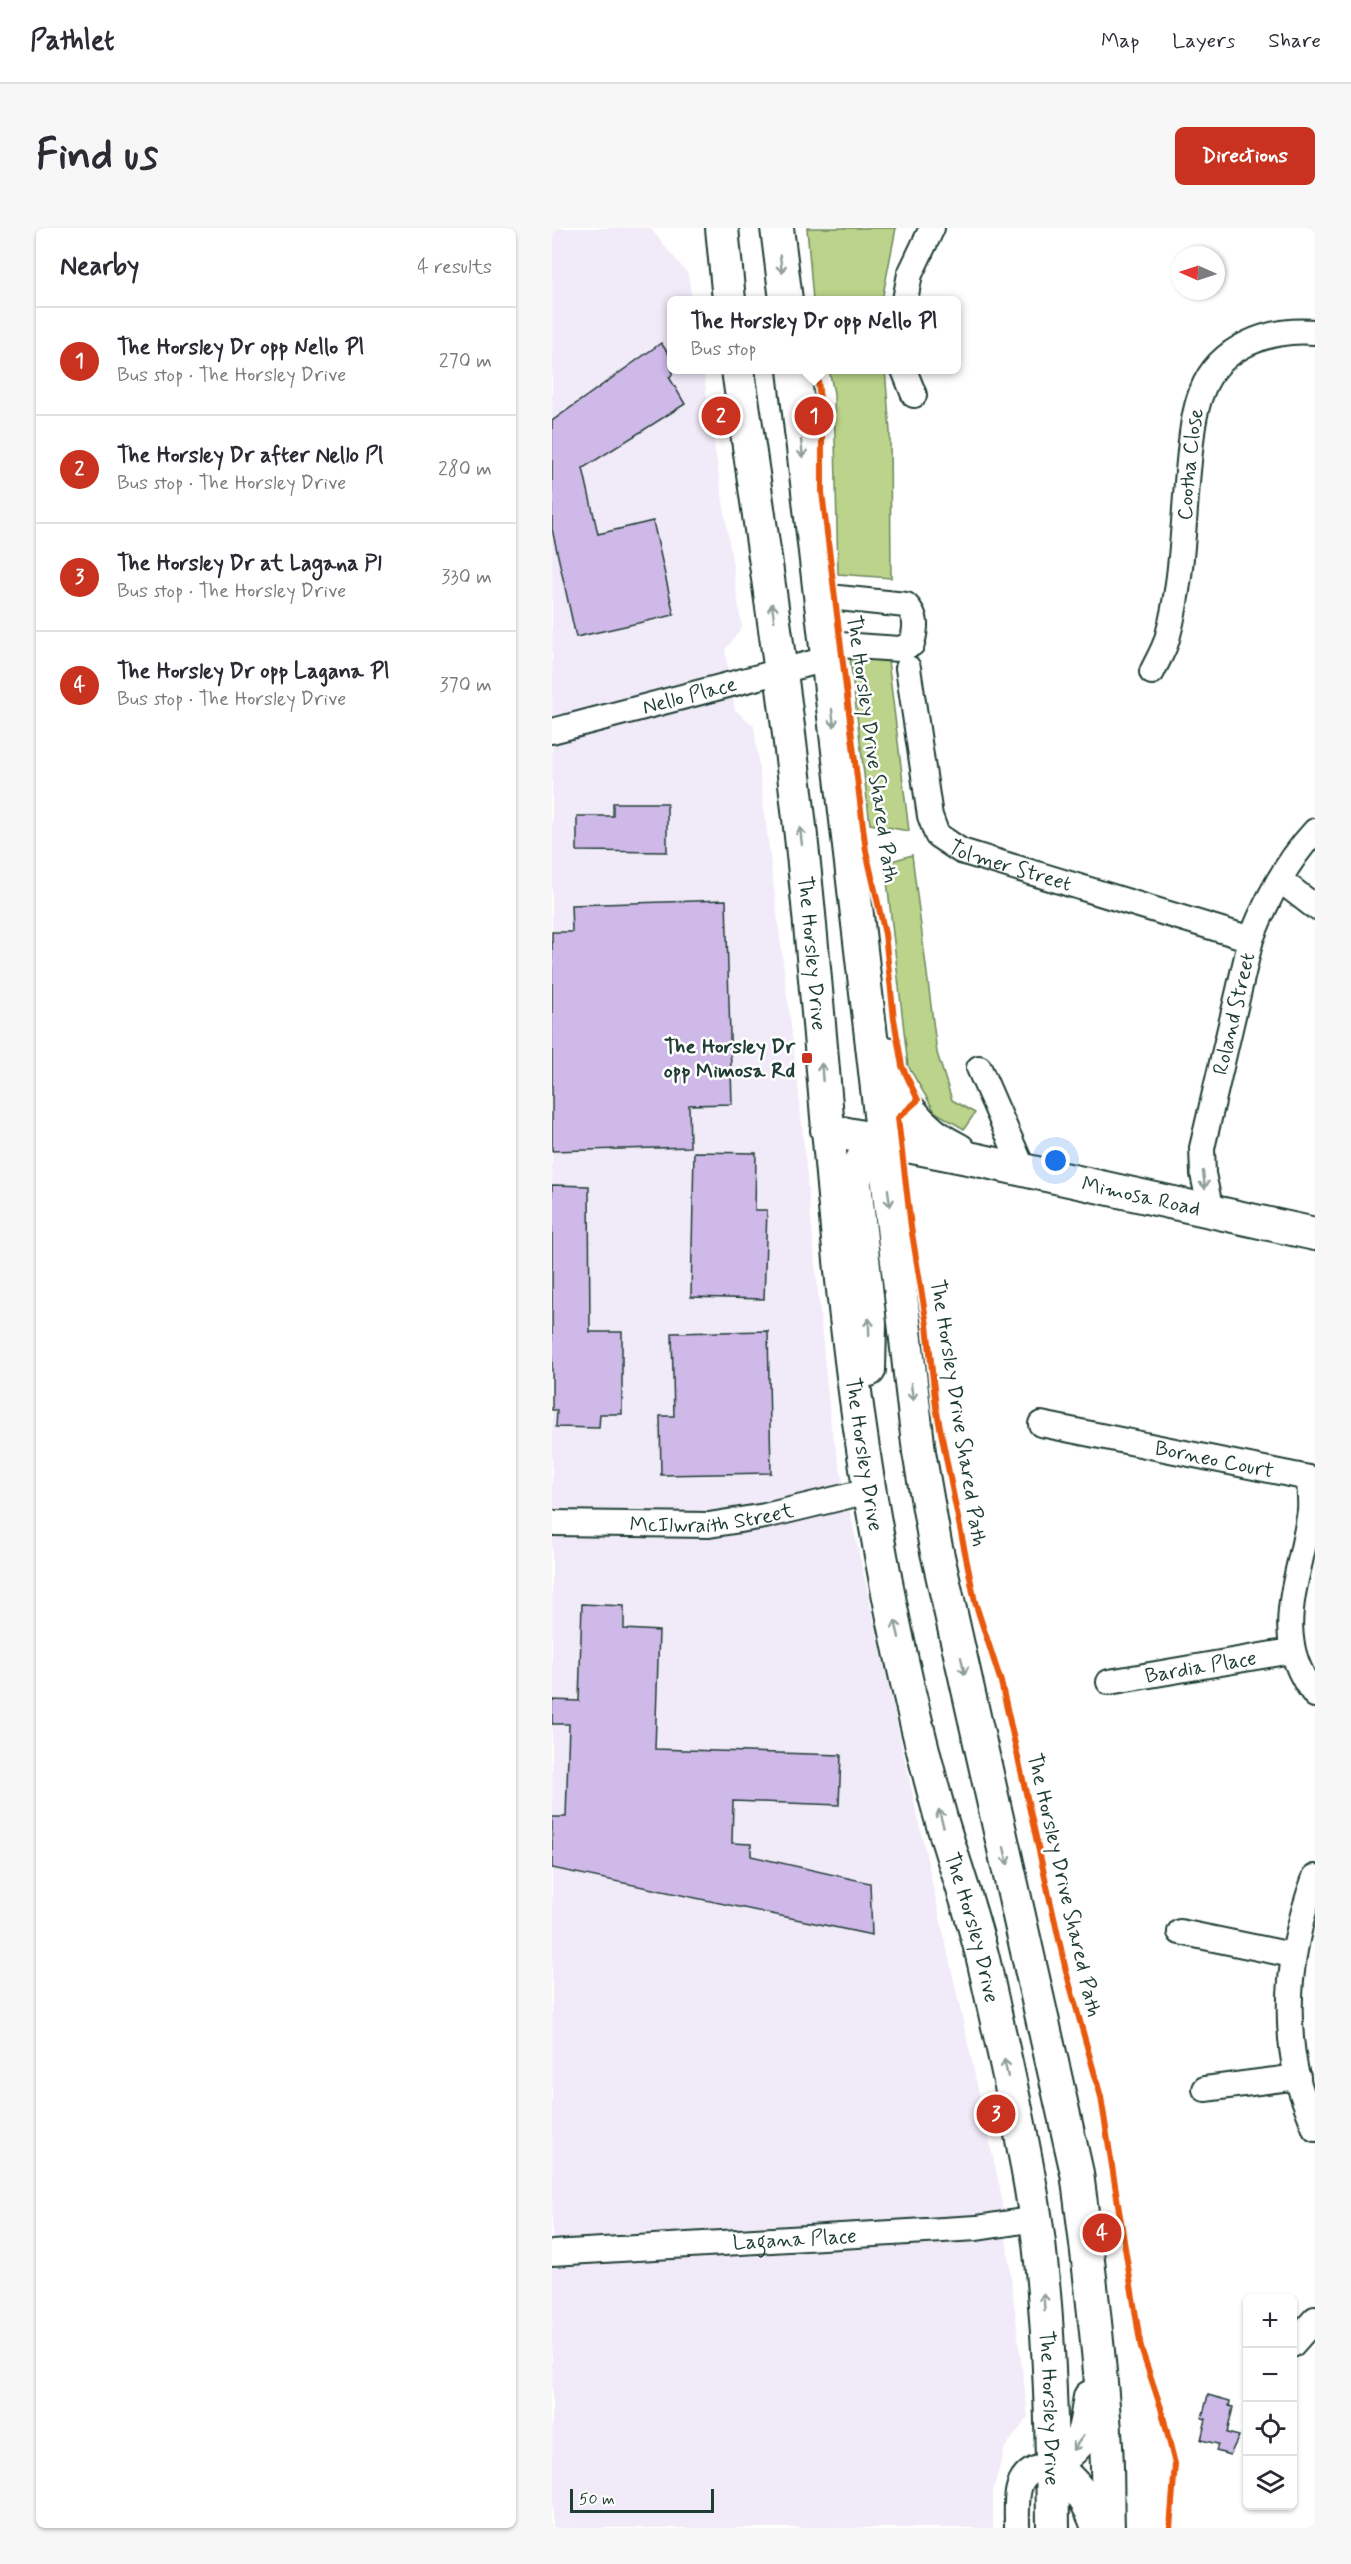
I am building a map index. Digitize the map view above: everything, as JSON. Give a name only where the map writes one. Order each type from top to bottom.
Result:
[{"type":"main road","points":[[722,228],[729,296]]},
{"type":"main road","points":[[777,228],[786,296]]},
{"type":"main road","name":"The Horsley Drive","points":[[739,374],[781,670],[811,936],[838,1260],[870,1491],[891,1602],[940,1816],[982,1955],[1035,2219],[1044,2296],[1053,2528]]},
{"type":"main road","points":[[795,374],[919,1452],[935,1544],[1077,2173],[1098,2346],[1106,2448],[1108,2528]]},
{"type":"main road","points":[[854,891],[879,991],[888,1067],[896,1086],[908,1109],[925,1127],[944,1143],[978,1160]]},
{"type":"main road","name":"Mimosa Road","points":[[826,1130],[1023,1169],[1315,1234]]},
{"type":"main road","points":[[870,1491],[872,1420],[868,1378],[870,1324],[855,1183],[857,1166],[867,1150],[883,1140]]},
{"type":"main road","points":[[1098,2346],[1084,2437],[1073,2451],[1052,2465],[1073,2481],[1083,2493],[1098,2528]]},
{"type":"street","points":[[714,228],[725,265]]},
{"type":"street","points":[[905,296],[910,274],[932,228]]},
{"type":"street","name":"Cootha Close","points":[[1152,672],[1167,640],[1177,586],[1193,423],[1202,389],[1220,363],[1241,346],[1275,333],[1315,332]]},
{"type":"street","points":[[906,374],[914,395]]},
{"type":"street","name":"Nello Place","points":[[552,731],[781,670],[826,652],[900,649],[912,644],[916,627],[914,614],[906,605],[819,596]]},
{"type":"street","name":"Tolmer Street","points":[[908,668],[930,816],[938,835],[961,851],[1251,939]]},
{"type":"street","name":"Roland Street","points":[[1211,1211],[1203,1174],[1202,1148],[1251,939],[1263,910],[1280,880],[1315,831]]},
{"type":"street","points":[[1280,880],[1315,907]]},
{"type":"street","points":[[979,1068],[1023,1169]]},
{"type":"street","name":"Borneo Court","points":[[1041,1424],[1309,1478],[1310,1508],[1289,1618],[1291,1651],[1298,1668],[1315,1695]]},
{"type":"street","name":"McIlwraith Street","points":[[552,1523],[709,1525],[765,1516],[870,1491]]},
{"type":"street","name":"Bardia Place","points":[[1109,1683],[1291,1651]]},
{"type":"street","points":[[1315,1877],[1292,1955],[1289,2015],[1298,2077],[1315,2129]]},
{"type":"street","points":[[1180,1932],[1292,1955]]},
{"type":"street","points":[[1205,2089],[1298,2077]]},
{"type":"street","name":"Lagana Place","points":[[552,2253],[977,2228],[1035,2219]]},
{"type":"street","points":[[1297,2339],[1315,2319]]},
{"type":"street","points":[[1017,2528],[1017,2491],[1022,2479],[1030,2471],[1041,2466],[1052,2465]]},
{"type":"shaded area","points":[[552,228],[650,228],[688,274],[691,296],[667,296],[667,374],[704,374],[742,627],[725,650],[735,710],[754,726],[798,1084],[831,1427],[1000,2188],[1028,2418],[1005,2447],[993,2491],[993,2528],[552,2528]]},
{"type":"green space","points":[[807,228],[896,228],[883,296],[813,296]]},
{"type":"green space","points":[[830,374],[885,374],[890,431],[891,578],[838,574],[834,393]]},
{"type":"green space","points":[[850,658],[888,661],[909,831],[870,824]]},
{"type":"green space","points":[[912,855],[937,1053],[952,1100],[975,1113],[964,1129],[935,1112],[908,1066],[885,863]]},
{"type":"building","points":[[661,343],[667,352],[667,374],[672,374],[669,377],[685,404],[583,468],[598,534],[653,521],[674,615],[576,637],[552,529],[552,421]]},
{"type":"building","points":[[613,803],[667,803],[667,852],[577,851],[577,816],[613,816]]},
{"type":"building","points":[[726,900],[732,1104],[689,1105],[690,1147],[552,1151],[552,932],[572,932],[571,905]]},
{"type":"building","points":[[694,1152],[756,1153],[755,1210],[767,1210],[764,1299],[691,1297]]},
{"type":"building","points":[[552,1185],[589,1186],[590,1332],[622,1332],[622,1414],[600,1414],[599,1428],[556,1427],[557,1410],[552,1410]]},
{"type":"building","points":[[768,1331],[771,1473],[661,1475],[660,1416],[674,1416],[672,1333]]},
{"type":"building","points":[[582,1604],[624,1606],[624,1629],[659,1631],[655,1749],[841,1755],[839,1805],[733,1801],[732,1843],[751,1844],[751,1856],[870,1883],[872,1935],[552,1868],[552,1817],[566,1817],[569,1724],[552,1724],[552,1700],[579,1701]]},
{"type":"building","points":[[1208,2395],[1230,2401],[1229,2406],[1233,2407],[1227,2433],[1239,2436],[1230,2455],[1216,2451],[1218,2444],[1201,2440],[1206,2419],[1202,2418]]},
{"type":"cycle path","name":"The Horsley Drive Shared Path","points":[[817,374],[822,421],[822,492],[866,851],[885,934],[894,1019],[902,1066],[918,1100],[898,1118],[936,1407],[975,1602],[1001,1682],[1066,1971],[1101,2097],[1141,2348],[1161,2408],[1175,2464],[1170,2528]]},
{"type":"place","name":"The Horsley Dr after Nello Pl","points":[[721,416]]},
{"type":"place","name":"The Horsley Dr opp Nello Pl","points":[[814,416]]},
{"type":"place","name":"The Horsley Dr opp Mimosa Rd","points":[[807,1058]]},
{"type":"place","name":"The Horsley Dr at Lagana Pl","points":[[996,2114]]},
{"type":"place","name":"The Horsley Dr opp Lagana Pl","points":[[1102,2233]]}]
